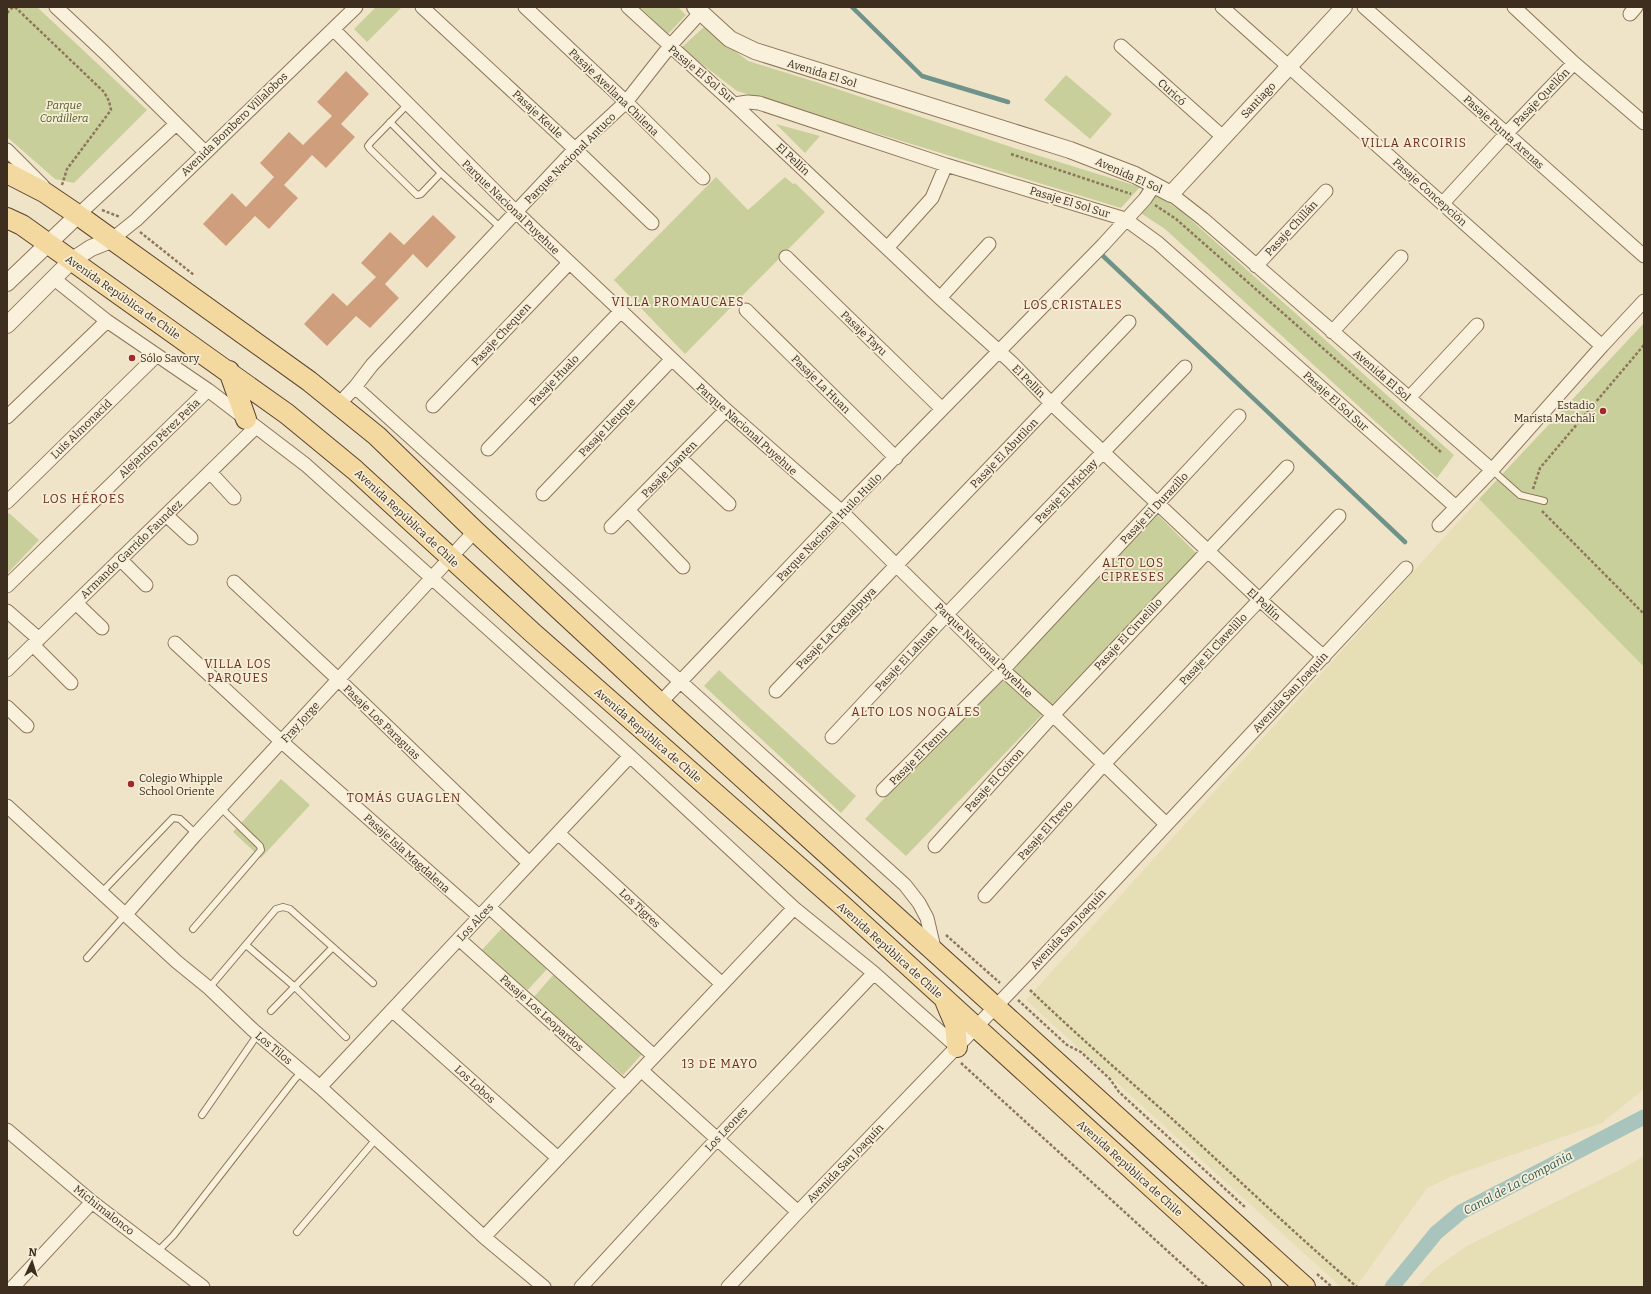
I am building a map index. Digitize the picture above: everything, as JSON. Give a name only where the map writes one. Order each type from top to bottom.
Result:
[{"type":"main road","points":[[7,173],[56,200],[78,215],[309,381],[377,436],[475,531],[660,703],[936,954],[995,1007],[1310,1279]]},
{"type":"main road","name":"Avenida República de Chile","points":[[7,218],[22,225],[229,371],[287,414],[355,470],[538,638],[843,906],[1261,1287]]},
{"type":"main road","points":[[229,371],[251,423]]},
{"type":"main road","points":[[942,996],[955,1024],[954,1049]]},
{"type":"street","points":[[56,7],[105,53],[205,152]]},
{"type":"street","name":"Avenida Bombero Villalobos","points":[[111,240],[136,220],[356,7]]},
{"type":"street","name":"Pasaje Keule","points":[[422,7],[575,149],[652,223]]},
{"type":"street","name":"Pasaje Avellana Chilena","points":[[525,7],[626,102],[703,178]]},
{"type":"street","name":"Pasaje El Sol Sur","points":[[628,7],[734,104],[748,102],[759,103],[946,164],[1125,219],[1158,243],[1456,507]]},
{"type":"street","name":"Pasaje Concepción","points":[[1222,7],[1444,203],[1602,346]]},
{"type":"street","name":"Santiago","points":[[1171,194],[1344,7]]},
{"type":"street","name":"Pasaje Punta Arenas","points":[[1364,7],[1644,256]]},
{"type":"street","points":[[1514,7],[1644,123]]},
{"type":"street","name":"Parque Nacional Antuco","points":[[338,405],[355,387],[372,365],[575,149],[626,102],[698,10]]},
{"type":"street","name":"Avenida El Sol","points":[[698,10],[730,39],[755,51],[1070,150],[1156,184],[1171,194],[1256,266],[1492,470]]},
{"type":"street","name":"Parque Nacional Puyehue","points":[[333,29],[516,212],[620,312],[726,410],[842,512],[1003,670],[1053,714],[1166,824]]},
{"type":"street","name":"Curicó","points":[[1121,46],[1223,137]]},
{"type":"street","name":"Pasaje Quellón","points":[[1444,203],[1574,62]]},
{"type":"street","name":"El Pellín","points":[[734,104],[940,298],[1011,362],[1051,403],[1260,600],[1324,657]]},
{"type":"street","points":[[7,283],[176,124]]},
{"type":"street","points":[[7,150],[56,200]]},
{"type":"street","points":[[887,248],[932,198],[946,164]]},
{"type":"street","name":"Parque Nacional Huilo Huilo","points":[[660,703],[842,512],[1103,245],[1125,219],[1145,199],[1156,184]]},
{"type":"street","name":"Pasaje Chillán","points":[[1256,266],[1326,191]]},
{"type":"street","points":[[7,324],[71,261],[91,248],[111,240]]},
{"type":"street","points":[[940,298],[989,244]]},
{"type":"street","name":"Pasaje Tayu","points":[[786,257],[942,409]]},
{"type":"street","points":[[1332,332],[1401,257]]},
{"type":"street","name":"Pasaje Chequen","points":[[433,406],[569,262]]},
{"type":"street","points":[[53,278],[107,321],[156,356],[208,390],[306,465],[630,756],[794,908],[874,973],[954,1049]]},
{"type":"street","points":[[1439,525],[1492,470],[1644,301]]},
{"type":"street","name":"Pasaje La Huan","points":[[746,310],[896,458]]},
{"type":"street","name":"Pasaje Hualo","points":[[488,449],[620,312]]},
{"type":"street","points":[[7,417],[107,321]]},
{"type":"street","name":"Pasaje El Abutilon","points":[[896,565],[1128,322]]},
{"type":"street","points":[[1409,398],[1477,325]]},
{"type":"street","name":"Luis Almonacid","points":[[7,502],[156,356]]},
{"type":"street","name":"Pasaje Lleuque","points":[[543,494],[671,360]]},
{"type":"street","name":"Pasaje El Michay","points":[[947,614],[1185,367]]},
{"type":"street","points":[[355,387],[905,885],[919,903],[927,918],[936,954]]},
{"type":"street","name":"Alejandro Pérez Peña","points":[[7,586],[208,390]]},
{"type":"street","name":"Pasaje Llanten","points":[[611,527],[629,511],[726,410]]},
{"type":"street","name":"Pasaje El Durazillo","points":[[1003,670],[1239,416]]},
{"type":"street","name":"Armando Garrido Faundez","points":[[7,670],[210,472],[251,423]]},
{"type":"street","points":[[680,458],[730,504]]},
{"type":"street","name":"Pasaje El Ciruelillo","points":[[1053,714],[1287,467]]},
{"type":"street","points":[[210,472],[234,498]]},
{"type":"street","points":[[629,511],[683,567]]},
{"type":"street","points":[[166,515],[191,538]]},
{"type":"street","name":"Pasaje El Clavelillo","points":[[1104,764],[1339,516]]},
{"type":"street","name":"Fray Jorge","points":[[126,914],[196,834],[475,531]]},
{"type":"street","points":[[120,560],[146,585]]},
{"type":"street","name":"Pasaje La Cagualpuya","points":[[776,691],[896,565]]},
{"type":"street","name":"Avenida San Joaquín","points":[[728,1287],[975,1026],[995,1007],[1406,568]]},
{"type":"street","name":"Pasaje Los Paraguas","points":[[234,582],[529,863]]},
{"type":"street","points":[[76,603],[102,628]]},
{"type":"street","points":[[7,611],[71,683]]},
{"type":"street","name":"Pasaje El Lahuan","points":[[832,737],[947,614]]},
{"type":"street","name":"Pasaje Isla Magdalena","points":[[175,643],[282,742],[479,916]]},
{"type":"street","name":"Pasaje El Temu","points":[[883,790],[1003,670]]},
{"type":"street","points":[[7,707],[27,726]]},
{"type":"street","name":"Pasaje El Coiron","points":[[935,846],[1053,714]]},
{"type":"street","name":"Los Alces","points":[[320,1087],[630,756]]},
{"type":"street","name":"Pasaje El Trevo","points":[[985,896],[1104,764]]},
{"type":"street","name":"Los Tilos","points":[[7,806],[177,962],[209,988],[258,1034],[320,1087],[484,1237],[544,1287]]},
{"type":"street","name":"Los Tigres","points":[[558,833],[722,984]]},
{"type":"street","points":[[488,907],[654,1056]]},
{"type":"street","points":[[484,1237],[794,908]]},
{"type":"street","name":"Pasaje Los Leopardos","points":[[459,939],[625,1088]]},
{"type":"street","name":"Los Leones","points":[[581,1287],[717,1139],[874,973]]},
{"type":"street","name":"Los Lobos","points":[[392,1010],[558,1158]]},
{"type":"street","points":[[641,1070],[798,1212]]},
{"type":"street","name":"Michimalonco","points":[[7,1130],[92,1202],[204,1287]]},
{"type":"street","points":[[13,1287],[92,1202]]},
{"type":"lane","points":[[408,104],[368,146],[417,195],[421,194],[441,173]]},
{"type":"lane","points":[[390,122],[441,173],[501,228]]},
{"type":"lane","points":[[1492,470],[1520,496],[1544,501]]},
{"type":"lane","points":[[193,929],[261,850],[260,846],[221,808]]},
{"type":"lane","points":[[102,892],[173,818],[180,819],[196,834]]},
{"type":"lane","points":[[209,988],[276,909],[283,907],[290,909],[373,983]]},
{"type":"lane","points":[[87,958],[126,914]]},
{"type":"lane","points":[[246,945],[295,987],[346,1037]]},
{"type":"lane","points":[[271,1011],[332,948]]},
{"type":"lane","points":[[202,1115],[258,1034]]},
{"type":"lane","points":[[158,1252],[173,1236],[302,1072]]},
{"type":"lane","points":[[298,1232],[376,1139]]},
{"type":"path","points":[[7,13],[13,7]]},
{"type":"path","points":[[1011,154],[1145,199],[1176,219],[1442,453]]},
{"type":"path","points":[[1644,345],[1540,468],[1533,488],[1533,499],[1535,504],[1644,614]]},
{"type":"path","points":[[1020,980],[1061,1020],[1181,1127],[1237,1181],[1357,1287]]},
{"type":"path","points":[[1009,992],[1067,1045],[1081,1052],[1110,1079],[1118,1092],[1251,1213]]},
{"type":"path","points":[[954,1049],[963,1065],[1207,1287]]},
{"type":"path","points":[[1310,1279],[1332,1287]]},
{"type":"shaded area","points":[[1479,499],[1644,667],[1644,1089],[1602,1123],[1450,1177],[1427,1188],[1356,1287],[1341,1287],[1026,1000]]},
{"type":"shaded area","points":[[1644,1156],[1644,1287],[1417,1287],[1434,1269],[1467,1246],[1620,1170]]},
{"type":"green space","name":"Parque Cordillera","points":[[7,7],[37,7],[147,110],[74,183],[55,179],[7,137]]},
{"type":"green space","points":[[376,7],[402,7],[367,42],[354,29]]},
{"type":"green space","points":[[640,7],[678,7],[686,15],[668,34]]},
{"type":"green space","points":[[704,27],[748,61],[1017,149],[1140,187],[1121,208],[737,91],[681,48]]},
{"type":"green space","points":[[1066,75],[1112,114],[1090,139],[1044,100]]},
{"type":"green space","points":[[776,124],[820,136],[805,153]]},
{"type":"green space","points":[[716,177],[748,210],[785,177],[793,184],[795,183],[825,212],[685,354],[614,280]]},
{"type":"green space","points":[[1154,194],[1181,211],[1454,455],[1437,478],[1165,229],[1139,212]]},
{"type":"green space","name":"Estadio Marista Machalí","points":[[1644,323],[1644,667],[1479,499]]},
{"type":"green space","points":[[1152,509],[1197,554],[906,856],[865,819]]},
{"type":"green space","points":[[9,513],[39,540],[7,574],[7,516]]},
{"type":"green space","points":[[719,670],[856,796],[841,813],[704,686]]},
{"type":"green space","points":[[281,779],[310,805],[261,858],[233,832]]},
{"type":"green space","points":[[503,927],[548,968],[525,993],[480,952]]},
{"type":"green space","points":[[554,974],[644,1052],[623,1075],[533,998]]},
{"type":"building","points":[[346,71],[369,94],[341,124],[355,137],[326,168],[312,155],[284,185],[298,198],[269,229],[255,216],[226,246],[203,224],[232,193],[246,207],[274,177],[260,163],[289,132],[303,145],[332,116],[317,102]]},
{"type":"building","points":[[433,215],[456,237],[427,268],[413,254],[385,284],[399,298],[370,328],[356,316],[327,346],[304,324],[333,293],[347,306],[376,277],[361,263],[390,232],[404,245]]},
{"type":"waterway","points":[[852,7],[922,76],[1008,102]]},
{"type":"waterway","points":[[1101,254],[1405,542]]},
{"type":"waterway","name":"Canal de La Compañía","points":[[1392,1287],[1436,1233],[1461,1212],[1644,1117]]},
{"type":"place","name":"Sólo Savory","points":[[132,358]]},
{"type":"place","name":"Estadio Marista Machalí","points":[[1603,411]]},
{"type":"place","name":"Colegio Whipple School Oriente","points":[[131,784]]},
{"type":"district","name":"VILLA ARCOIRIS","points":[[1414,143]]},
{"type":"district","name":"VILLA PROMAUCAES","points":[[678,302]]},
{"type":"district","name":"LOS CRISTALES","points":[[1073,305]]},
{"type":"district","name":"LOS HÉROES","points":[[84,499]]},
{"type":"district","name":"ALTO LOS CIPRESES","points":[[1133,570]]},
{"type":"district","name":"VILLA LOS PARQUES","points":[[238,671]]},
{"type":"district","name":"ALTO LOS NOGALES","points":[[916,712]]},
{"type":"district","name":"TOMÁS GUAGLEN","points":[[404,798]]},
{"type":"district","name":"13 DE MAYO","points":[[720,1064]]}]
